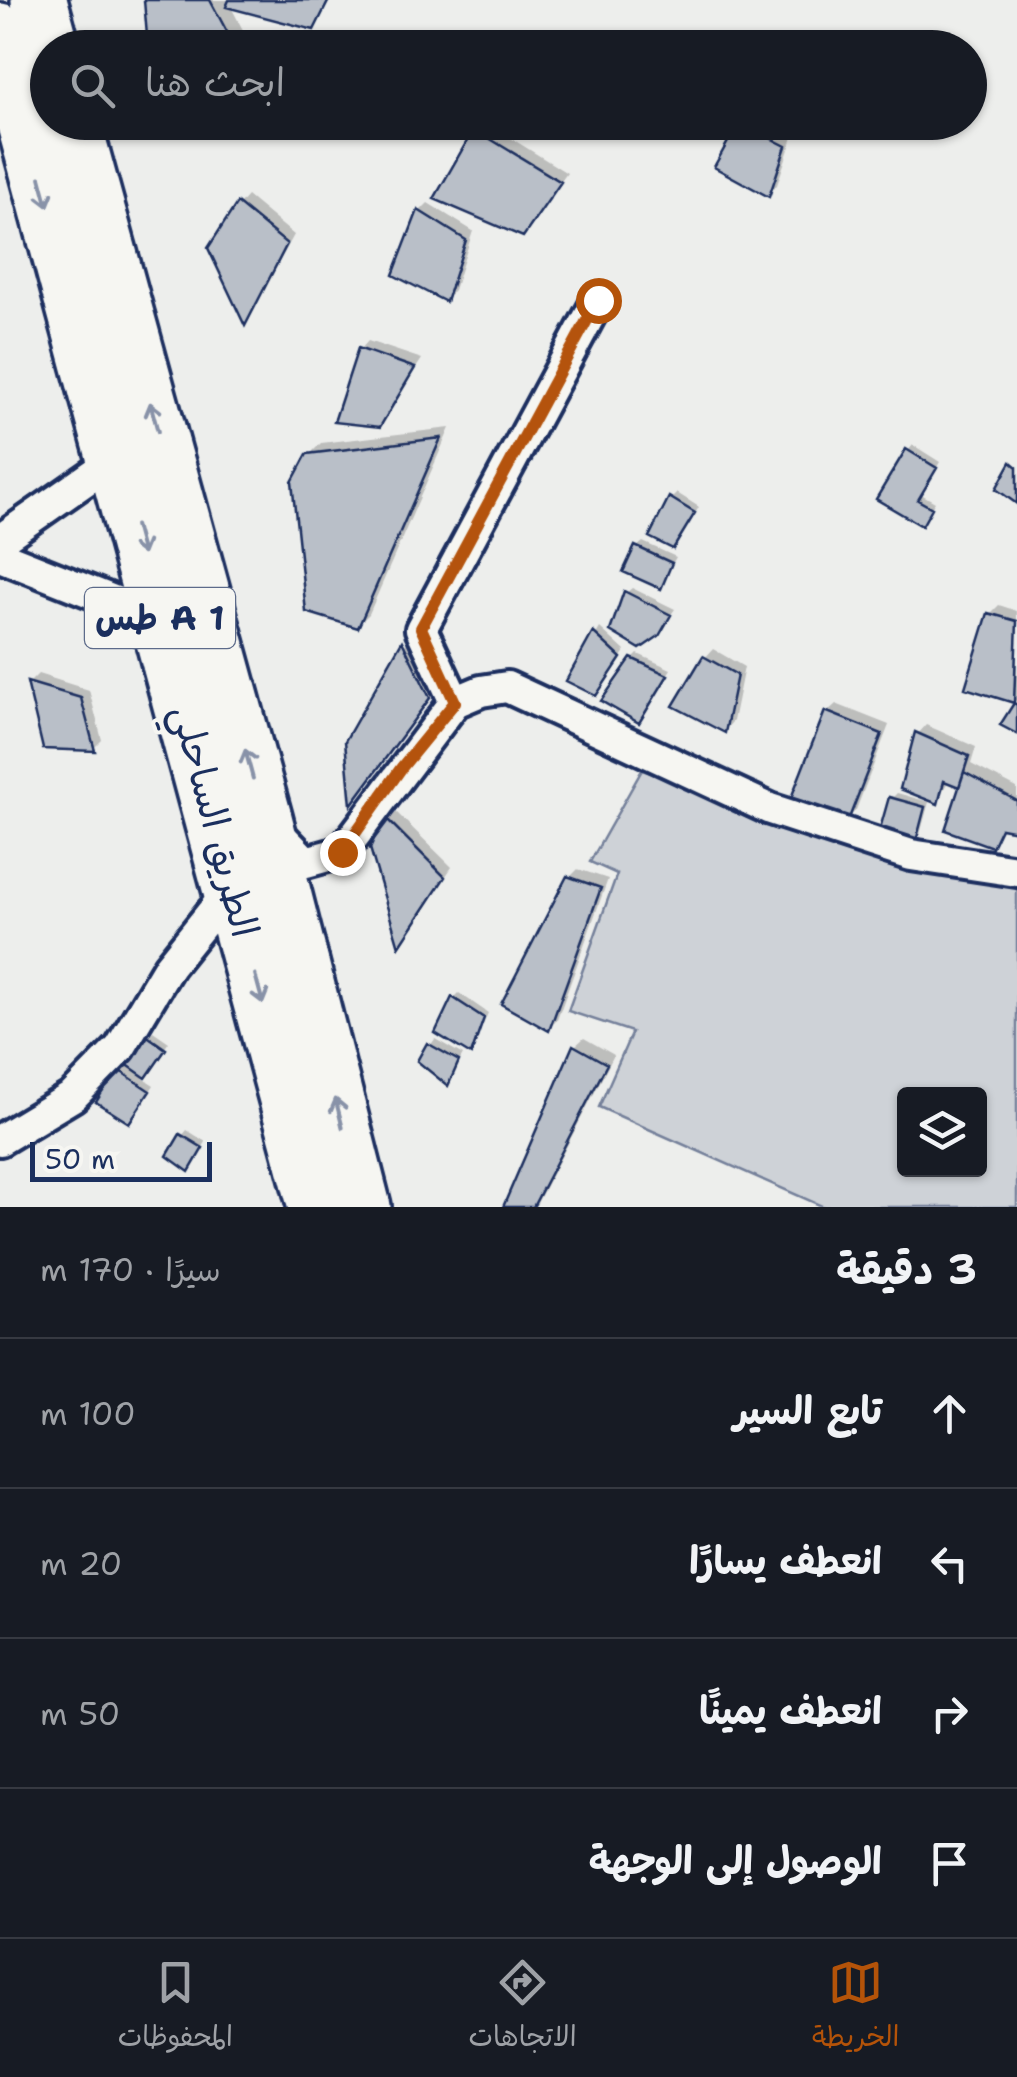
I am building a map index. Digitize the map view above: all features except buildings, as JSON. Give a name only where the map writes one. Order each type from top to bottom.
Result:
[{"type":"highway","points":[[39,0],[47,30]]},
{"type":"highway","name":"الطريق الساحلي","points":[[0,31],[233,886],[316,1207]]},
{"type":"highway","name":"الطريق الساحلي","points":[[78,140],[264,818],[364,1207]]},
{"type":"street","points":[[455,702],[421,628],[598,300]]},
{"type":"street","points":[[0,540],[116,458]]},
{"type":"street","points":[[0,556],[161,620]]},
{"type":"street","points":[[264,818],[306,862],[342,852],[402,767],[455,702],[481,691],[507,688],[770,809],[912,855],[1017,871]]},
{"type":"street","points":[[0,1140],[72,1096],[120,1048],[169,966],[233,886]]},
{"type":"shaded area","points":[[642,770],[896,850],[1017,878],[1017,1207],[824,1207],[599,1107],[632,1032],[568,1011],[617,874],[590,862]]},
{"type":"route","points":[[342,852],[402,767],[455,702],[421,628],[598,300]]}]
